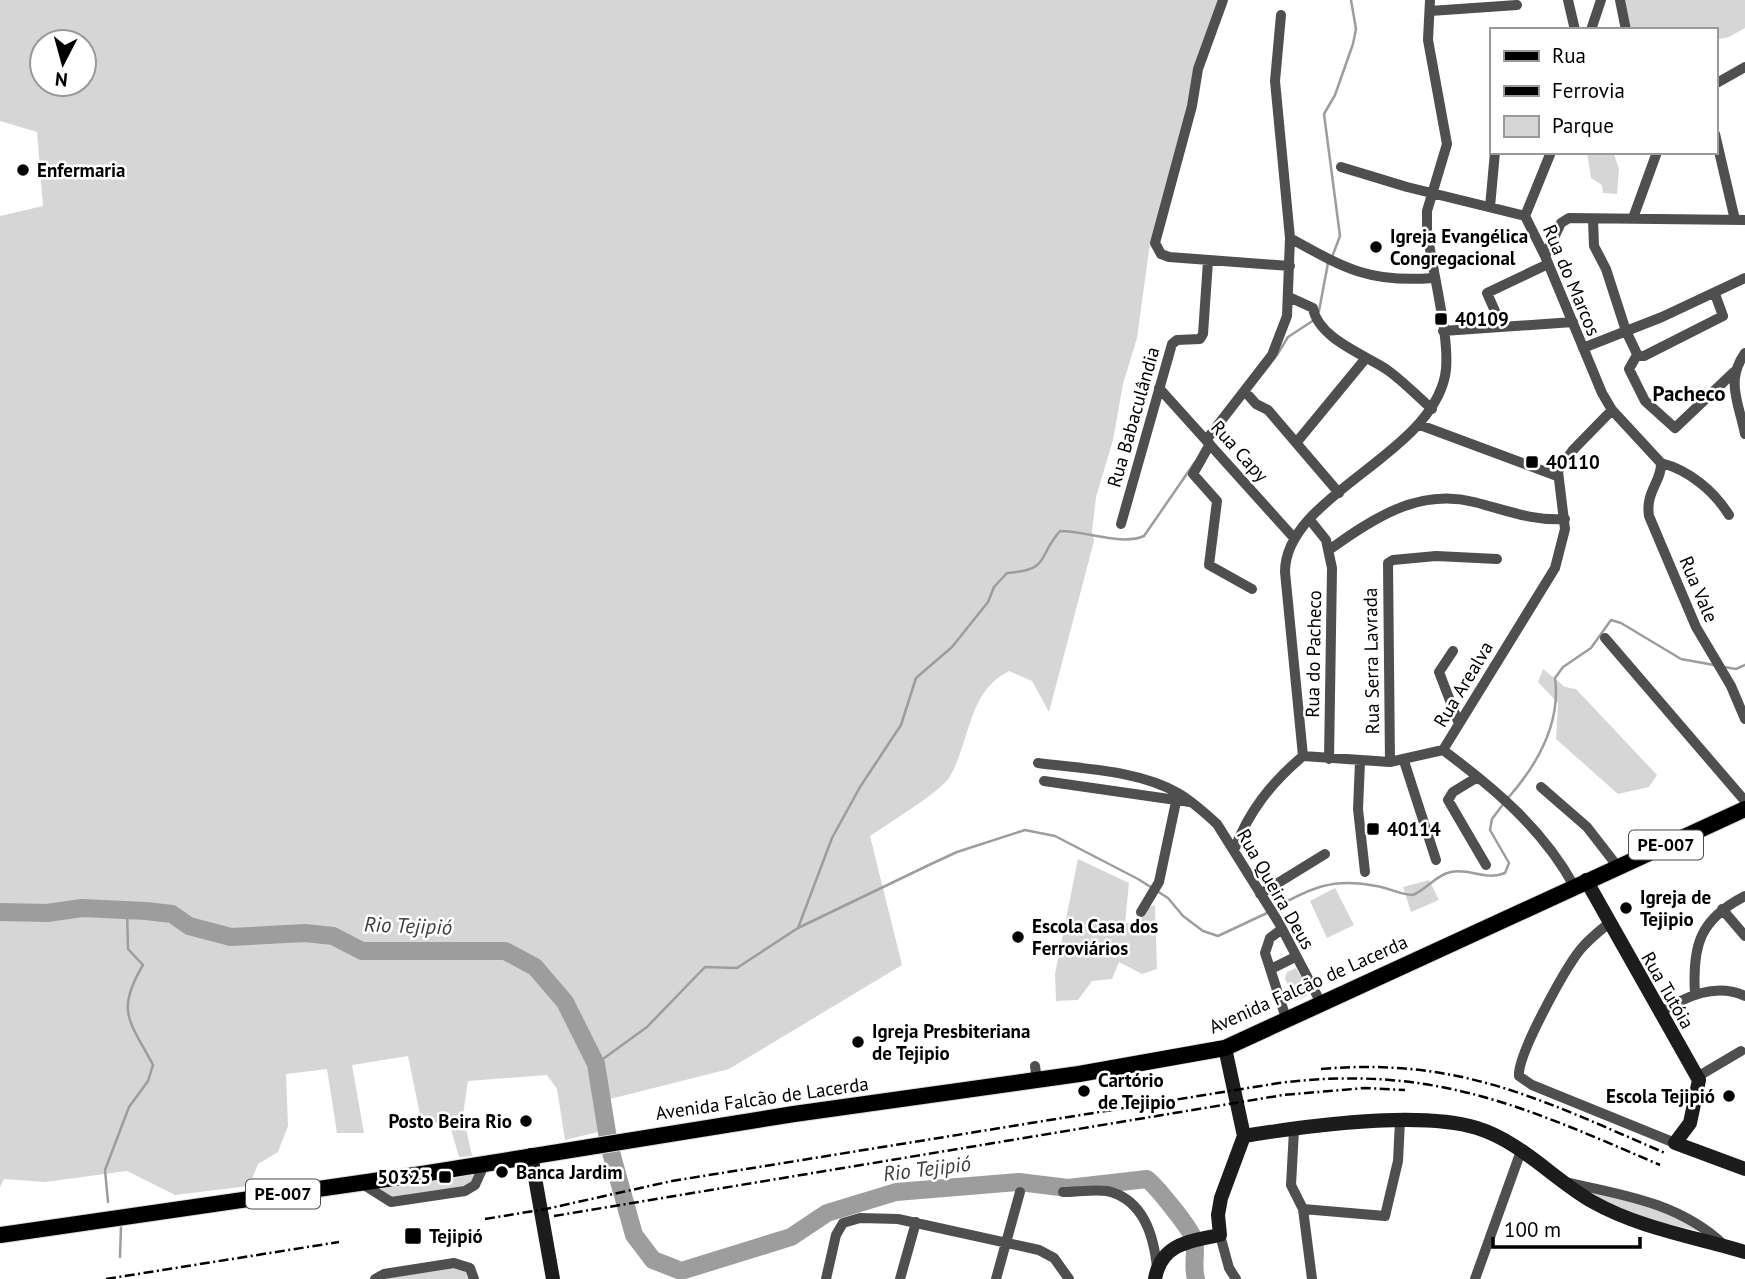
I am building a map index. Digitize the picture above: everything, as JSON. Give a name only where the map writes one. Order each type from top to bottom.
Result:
[{"type":"main road","name":"Avenida Falcão de Lacerda","points":[[531,1155],[1036,1073],[1225,1048],[1580,883],[1745,810]]},
{"type":"main road","name":"PE-007","points":[[0,1235],[361,1183],[531,1155]]},
{"type":"street","points":[[1223,0],[1198,69],[1192,106],[1155,243],[1161,254],[1209,261],[1290,266]]},
{"type":"street","points":[[1568,0],[1575,28]]},
{"type":"street","points":[[1592,28],[1601,0]]},
{"type":"street","points":[[1620,0],[1626,28]]},
{"type":"street","points":[[1234,850],[1258,801],[1284,772],[1303,756],[1285,572],[1287,553],[1294,538],[1310,520],[1420,425],[1432,409],[1447,366],[1427,229],[1432,192],[1441,171],[1447,144],[1428,40],[1430,6],[1517,5]]},
{"type":"street","points":[[1252,589],[1209,565],[1217,501],[1195,479],[1193,471],[1208,441],[1272,355],[1280,338],[1289,297],[1290,238],[1275,90],[1281,15]]},
{"type":"street","points":[[1717,83],[1745,68]]},
{"type":"street","points":[[1502,327],[1486,293],[1547,260],[1562,221],[1633,218],[1740,220],[1717,141]]},
{"type":"street","points":[[1490,207],[1495,154]]},
{"type":"street","name":"Rua do Marcos","points":[[1550,154],[1525,216],[1612,410],[1661,465]]},
{"type":"street","points":[[1633,218],[1656,154]]},
{"type":"street","points":[[1341,167],[1525,216]]},
{"type":"street","points":[[1593,219],[1594,246],[1613,286],[1626,331],[1638,356]]},
{"type":"street","points":[[1290,238],[1360,274],[1385,279],[1433,278]]},
{"type":"street","name":"Rua Babaculândia","points":[[1121,524],[1174,342],[1201,338],[1209,261]]},
{"type":"street","points":[[1583,348],[1745,278]]},
{"type":"street","points":[[1715,293],[1723,316],[1638,356],[1629,369],[1645,401],[1668,426],[1675,428],[1734,372],[1745,353]]},
{"type":"street","points":[[1289,297],[1312,308],[1317,321],[1366,358],[1388,370],[1432,409]]},
{"type":"street","points":[[1443,331],[1573,322]]},
{"type":"street","points":[[1296,443],[1366,358]]},
{"type":"street","points":[[1734,372],[1745,434]]},
{"type":"street","name":"Rua Capy","points":[[1159,387],[1294,538]]},
{"type":"street","points":[[1249,396],[1256,404],[1268,410],[1339,493]]},
{"type":"street","points":[[1420,425],[1557,476],[1565,459],[1612,410]]},
{"type":"street","points":[[1661,465],[1675,466],[1716,495],[1729,515]]},
{"type":"street","name":"Rua Vale","points":[[1661,465],[1648,498],[1649,516],[1714,661],[1731,686],[1745,719]]},
{"type":"street","name":"Rua Arealva","points":[[1303,756],[1390,762],[1404,761],[1443,750],[1555,568],[1563,545],[1565,519],[1557,476]]},
{"type":"street","points":[[1310,520],[1326,540],[1329,550],[1386,513],[1437,499],[1463,499],[1527,518],[1565,519]]},
{"type":"street","name":"Rua do Pacheco","points":[[1329,550],[1332,568],[1329,759]]},
{"type":"street","name":"Rua Serra Lavrada","points":[[1390,762],[1387,570],[1390,561],[1436,556],[1497,559]]},
{"type":"street","points":[[1605,638],[1745,801]]},
{"type":"street","points":[[1453,651],[1439,672],[1460,724]]},
{"type":"street","points":[[1443,750],[1507,800],[1564,868],[1580,883]]},
{"type":"street","points":[[1404,761],[1436,860]]},
{"type":"street","points":[[1360,762],[1358,809],[1365,872]]},
{"type":"street","name":"Rua Queira Deus","points":[[1038,763],[1116,774],[1190,802],[1217,824],[1268,905],[1321,1003]]},
{"type":"street","points":[[1476,778],[1452,792],[1448,800],[1486,865]]},
{"type":"street","name":"Rua Queira Deus","points":[[1044,781],[1177,797]]},
{"type":"street","points":[[1541,787],[1587,827],[1618,867]]},
{"type":"street","points":[[1141,912],[1148,896],[1157,887],[1177,797]]},
{"type":"street","points":[[1260,894],[1325,854]]},
{"type":"street","name":"Rua Tutóia","points":[[1580,883],[1608,924],[1698,1079]]},
{"type":"street","points":[[1695,994],[1698,943],[1707,925],[1722,909],[1745,896]]},
{"type":"street","points":[[1722,909],[1745,936]]},
{"type":"street","points":[[1608,924],[1581,948],[1570,964],[1525,1050],[1519,1076],[1532,1085],[1745,1169]]},
{"type":"street","points":[[1280,926],[1266,944],[1286,1018]]},
{"type":"street","points":[[1271,969],[1295,957]]},
{"type":"street","points":[[1659,1013],[1695,994],[1726,990],[1745,996]]},
{"type":"street","points":[[1225,1048],[1244,1136],[1228,1175],[1217,1215],[1229,1268],[1236,1279]]},
{"type":"street","points":[[1675,1143],[1690,1123],[1698,1079],[1741,1051]]},
{"type":"street","points":[[1244,1136],[1400,1121],[1434,1121],[1479,1128],[1521,1151],[1594,1203],[1616,1213],[1745,1252]]},
{"type":"street","points":[[1303,1209],[1385,1216],[1398,1161],[1400,1121]]},
{"type":"street","points":[[1293,1130],[1291,1185],[1303,1209],[1312,1279]]},
{"type":"street","points":[[1475,1279],[1521,1151]]},
{"type":"street","points":[[531,1155],[553,1279]]},
{"type":"street","points":[[361,1183],[391,1202],[442,1195],[475,1185],[485,1163]]},
{"type":"street","points":[[1565,1182],[1676,1211],[1706,1228],[1724,1246]]},
{"type":"street","points":[[1063,1192],[1105,1191],[1131,1203],[1155,1243],[1156,1274]]},
{"type":"street","points":[[996,1279],[1020,1192]]},
{"type":"street","points":[[826,1279],[836,1235],[843,1223],[884,1217],[1006,1242],[1048,1254],[1069,1279]]},
{"type":"street","points":[[900,1279],[916,1222]]},
{"type":"street","points":[[1156,1274],[1167,1251],[1197,1239],[1220,1235]]},
{"type":"street","points":[[375,1279],[394,1272],[454,1263],[470,1268],[474,1279]]},
{"type":"green space","points":[[0,0],[1220,0],[1150,243],[1137,338],[1123,384],[1113,440],[1096,497],[1092,531],[1094,541],[1049,712],[1032,681],[1009,671],[995,680],[977,704],[949,778],[925,799],[870,836],[902,965],[729,1069],[606,1100],[598,1132],[565,1140],[557,1089],[547,1075],[468,1081],[463,1115],[472,1156],[459,1157],[449,1122],[422,1124],[408,1056],[352,1065],[364,1133],[337,1133],[327,1069],[286,1074],[288,1126],[278,1152],[258,1164],[249,1186],[175,1195],[127,1171],[45,1182],[4,1179],[0,1187],[0,216],[43,206],[37,132],[0,121]]},
{"type":"green space","points":[[1625,0],[1745,0],[1745,28],[1729,37],[1717,40],[1717,28],[1631,28]]},
{"type":"green space","points":[[1587,154],[1614,154],[1619,169],[1617,194],[1603,193],[1602,185],[1591,178]]},
{"type":"green space","points":[[1543,669],[1565,687],[1576,689],[1657,775],[1649,787],[1618,794],[1556,739],[1558,703],[1538,682]]},
{"type":"green space","points":[[1078,859],[1129,883],[1125,923],[1137,925],[1149,907],[1155,905],[1157,969],[1142,974],[1119,962],[1112,979],[1092,981],[1078,1000],[1056,1001],[1055,974]]},
{"type":"green space","points":[[1429,880],[1439,900],[1411,912],[1403,887]]},
{"type":"green space","points":[[1335,888],[1354,925],[1327,938],[1310,901]]},
{"type":"green space","points":[[1296,968],[1309,991],[1307,996],[1294,1001],[1285,978],[1287,972]]},
{"type":"green space","points":[[481,1173],[462,1191],[390,1201],[370,1186]]},
{"type":"green space","points":[[1589,1190],[1659,1207],[1704,1232],[1629,1213],[1614,1207]]},
{"type":"green space","points":[[464,1263],[473,1279],[374,1279]]},
{"type":"waterway","points":[[1332,257],[1340,236],[1324,114],[1335,95],[1353,44],[1356,29],[1351,0]]},
{"type":"waterway","points":[[1319,311],[1328,263]]},
{"type":"waterway","points":[[1277,355],[1288,337],[1314,320]]},
{"type":"waterway","points":[[798,928],[832,838],[860,787],[901,725],[916,678],[952,647],[1007,573],[1031,569],[1037,565],[1060,531],[1115,539],[1144,536],[1195,462]]},
{"type":"waterway","points":[[1508,798],[1545,743],[1554,711],[1555,678],[1563,667],[1591,648],[1611,620],[1621,623],[1681,659],[1714,665]]},
{"type":"waterway","points":[[1724,667],[1736,669],[1745,665]]},
{"type":"waterway","points":[[1273,909],[1311,890],[1334,884],[1361,884],[1413,895],[1451,872],[1491,876],[1505,873],[1509,863],[1490,830],[1492,819],[1504,803]]},
{"type":"waterway","points":[[596,1064],[647,1027],[705,967],[737,968],[798,928],[931,864],[957,852],[1025,830],[1055,836],[1138,879],[1168,898],[1183,916],[1203,931],[1218,936],[1267,913]]},
{"type":"waterway","name":"Rio Tejipió","points":[[0,912],[47,913],[82,908],[146,911],[172,914],[189,926],[231,937],[305,933],[333,936],[362,951],[505,951],[535,967],[565,1002],[596,1064],[609,1145],[634,1235],[653,1260],[681,1271],[791,1237],[827,1213],[896,1192],[1019,1182],[1068,1188],[1147,1179],[1173,1208],[1192,1235],[1196,1279]]},
{"type":"waterway","points":[[108,1202],[105,1170],[129,1107],[148,1081],[153,1065],[129,1016],[130,994],[143,965],[128,949],[127,910]]},
{"type":"waterway","points":[[120,1257],[121,1226]]},
{"type":"railway","points":[[1321,1069],[1371,1067],[1458,1076],[1539,1100],[1665,1153]]},
{"type":"railway","points":[[485,1219],[546,1209],[672,1181],[1279,1083],[1334,1079],[1384,1079],[1431,1085],[1476,1095],[1520,1108],[1660,1165]]},
{"type":"railway","points":[[554,1216],[1283,1095],[1365,1088],[1405,1090]]},
{"type":"railway","points":[[106,1279],[339,1242]]},
{"type":"place","name":"Enfermaria","points":[[23,170]]},
{"type":"place","name":"Igreja Evangélica Congregacional","points":[[1376,247]]},
{"type":"place","name":"40109","points":[[1441,319]]},
{"type":"place","name":"40110","points":[[1532,462]]},
{"type":"place","name":"40114","points":[[1373,829]]},
{"type":"place","name":"Igreja de Tejipio","points":[[1626,908]]},
{"type":"place","name":"Escola Casa dos Ferroviários","points":[[1018,937]]},
{"type":"place","name":"Igreja Presbiteriana de Tejipio","points":[[858,1042]]},
{"type":"place","name":"Cartório de Tejipio","points":[[1084,1091]]},
{"type":"place","name":"Escola Tejipió","points":[[1729,1096]]},
{"type":"place","name":"Posto Beira Rio","points":[[526,1121]]},
{"type":"place","name":"Banca Jardim","points":[[502,1172]]},
{"type":"place","name":"50325","points":[[445,1177]]},
{"type":"place","name":"Tejipió","points":[[413,1236]]},
{"type":"district","name":"Pacheco","points":[[1689,394]]}]
